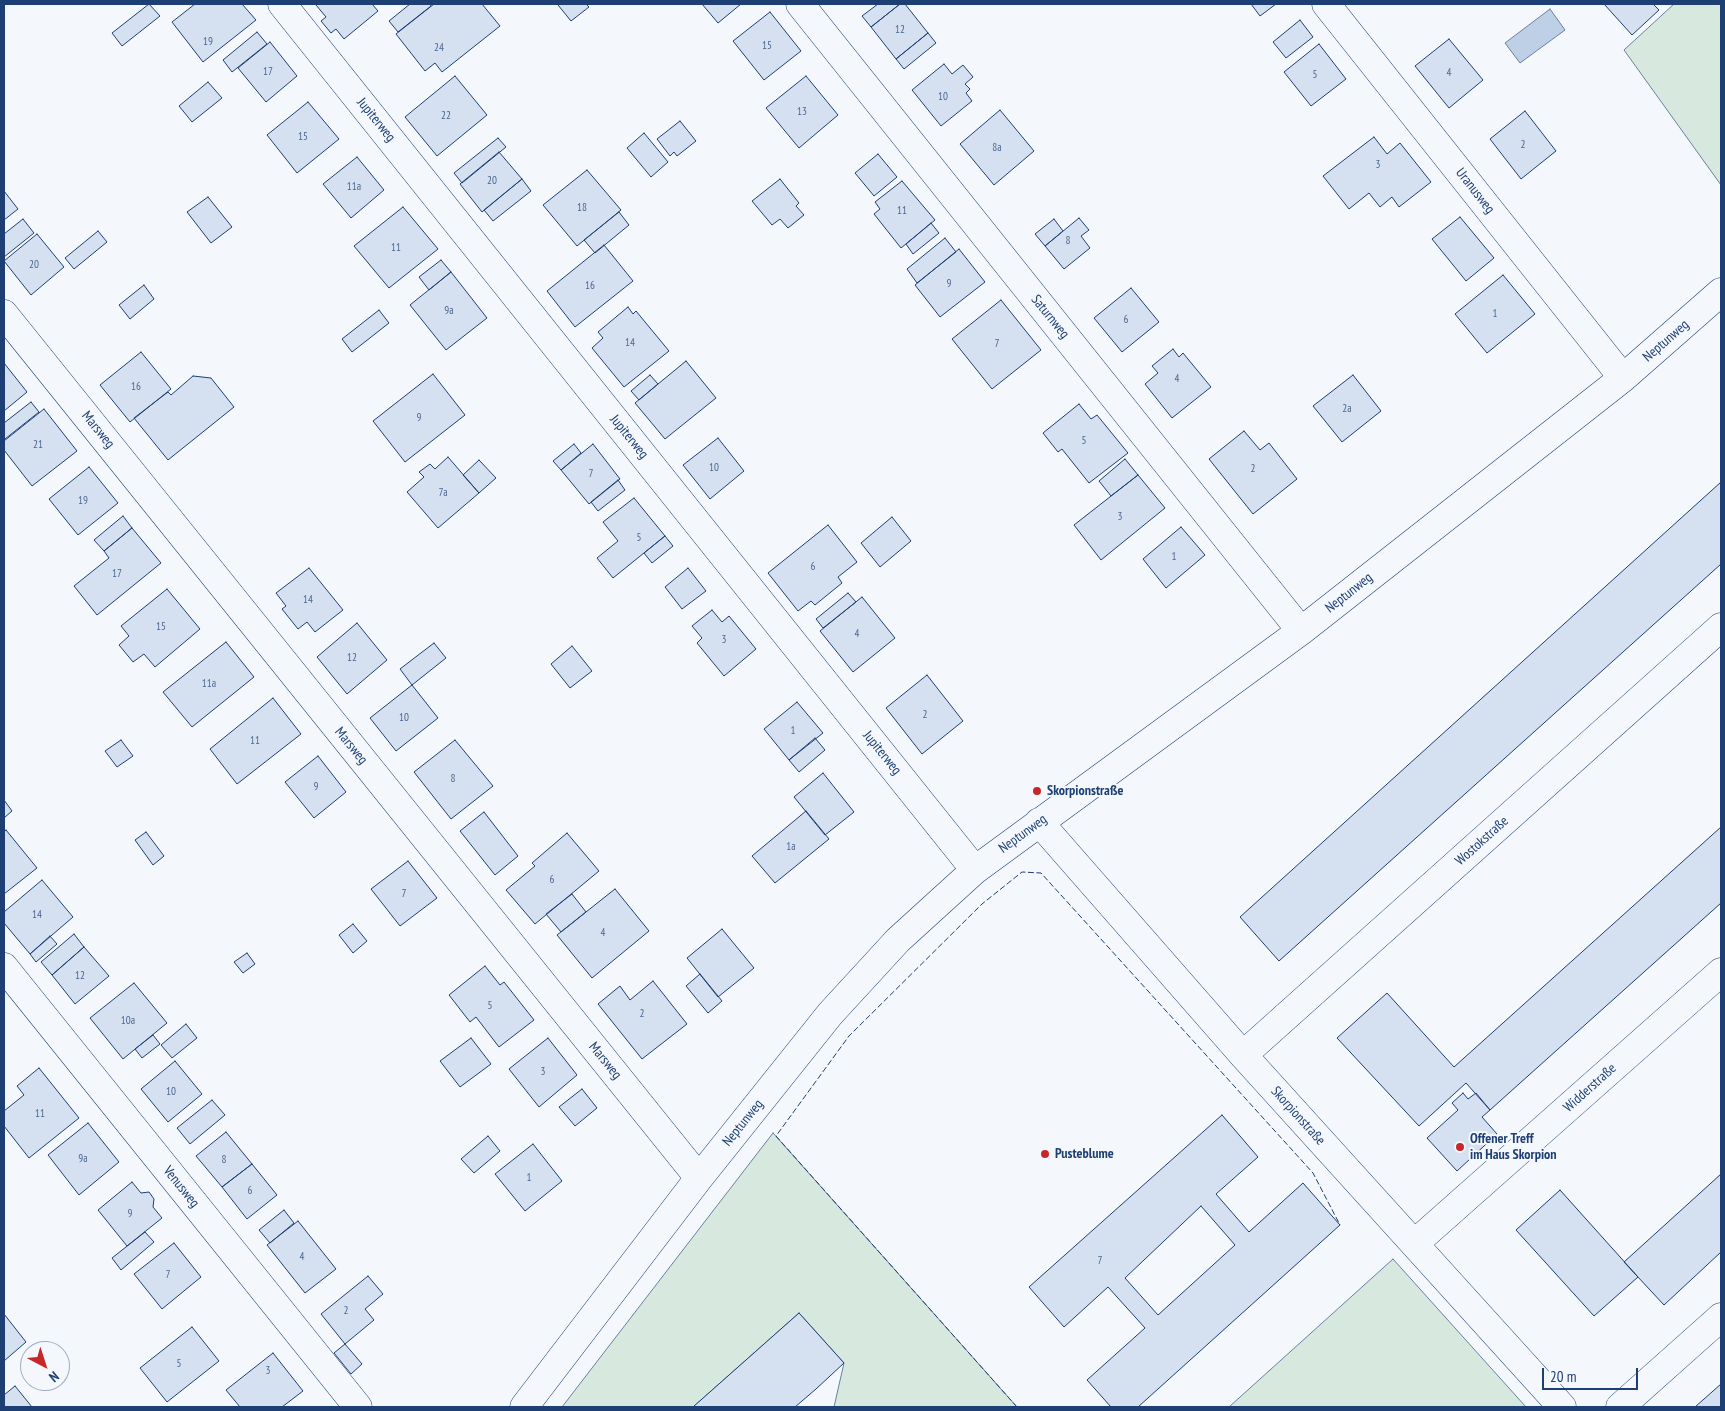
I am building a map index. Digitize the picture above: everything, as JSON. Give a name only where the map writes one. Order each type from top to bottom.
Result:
[{"type":"street","name":"Jupiterweg","points":[[282,4],[975,870]]},
{"type":"street","name":"Saturnweg","points":[[800,4],[1301,631]]},
{"type":"street","name":"Uranusweg","points":[[1326,4],[1623,378]]},
{"type":"street","name":"Neptunweg","points":[[524,1407],[699,1178],[830,1014],[898,940],[975,870],[1301,631],[1623,378],[1721,292]]},
{"type":"street","name":"Marsweg","points":[[4,314],[699,1178]]},
{"type":"street","name":"Wostokstraße","points":[[1243,1055],[1721,627]]},
{"type":"street","name":"Skorpionstraße","points":[[1039,822],[1243,1055],[1562,1407]]},
{"type":"street","name":"Venusweg","points":[[4,967],[358,1407]]},
{"type":"street","name":"Widderstraße","points":[[1414,1244],[1721,972]]},
{"type":"street","points":[[1620,1407],[1721,1317]]},
{"type":"shaded area","points":[[1674,4],[1721,4],[1721,185],[1624,50]]},
{"type":"shaded area","points":[[773,1133],[1017,1407],[834,1407],[844,1363],[799,1313],[693,1407],[562,1407]]},
{"type":"shaded area","points":[[1393,1259],[1526,1407],[1229,1407]]},
{"type":"water","points":[[1550,9],[1565,30],[1520,63],[1505,43]]},
{"type":"building","points":[[149,4],[160,16],[122,46],[112,33]]},
{"type":"building","points":[[195,4],[242,4],[256,20],[203,62],[172,22]]},
{"type":"building","points":[[317,4],[372,4],[378,11],[344,39],[336,29],[331,33],[321,21],[326,17]]},
{"type":"building","points":[[410,4],[430,4],[431,6],[398,32],[389,21]]},
{"type":"building","points":[[434,4],[482,4],[500,26],[442,72],[435,63],[425,71],[396,34]]},
{"type":"building","points":[[586,4],[589,7],[571,21],[558,5]]},
{"type":"building","points":[[702,4],[741,4],[718,23]]},
{"type":"building","points":[[878,4],[900,4],[871,27],[862,16]]},
{"type":"building","points":[[900,4],[905,4],[928,33],[896,59],[871,27]]},
{"type":"building","points":[[1251,4],[1276,4],[1260,16]]},
{"type":"building","points":[[1604,4],[1653,4],[1659,10],[1632,35]]},
{"type":"building","points":[[770,12],[801,51],[764,80],[733,41]]},
{"type":"building","points":[[1300,20],[1313,37],[1286,58],[1273,42]]},
{"type":"building","points":[[257,32],[267,44],[232,72],[223,60]]},
{"type":"building","points":[[928,33],[936,43],[904,69],[896,59]]},
{"type":"building","points":[[1449,39],[1483,80],[1449,108],[1415,66]]},
{"type":"building","points":[[270,42],[297,76],[266,102],[238,68]]},
{"type":"building","points":[[1319,44],[1346,79],[1311,106],[1284,72]]},
{"type":"building","points":[[944,64],[952,74],[963,65],[973,77],[965,84],[970,89],[966,93],[972,101],[941,126],[912,90]]},
{"type":"building","points":[[455,76],[487,115],[437,156],[405,117]]},
{"type":"building","points":[[806,76],[838,115],[799,148],[766,108]]},
{"type":"building","points":[[208,82],[222,98],[192,122],[179,106]]},
{"type":"building","points":[[308,102],[339,139],[297,173],[267,135]]},
{"type":"building","points":[[1000,110],[1034,151],[994,185],[960,144]]},
{"type":"building","points":[[1525,111],[1556,151],[1521,179],[1490,139]]},
{"type":"building","points":[[680,121],[696,141],[677,156],[674,152],[670,156],[657,139]]},
{"type":"building","points":[[644,133],[668,162],[651,177],[627,148]]},
{"type":"building","points":[[1374,137],[1387,154],[1400,143],[1431,182],[1399,207],[1392,197],[1380,207],[1369,193],[1349,209],[1323,176]]},
{"type":"building","points":[[498,138],[506,147],[462,183],[454,173]]},
{"type":"building","points":[[499,152],[522,179],[482,212],[460,184]]},
{"type":"building","points":[[878,154],[897,177],[874,196],[855,173]]},
{"type":"building","points":[[357,157],[384,190],[351,218],[323,184]]},
{"type":"building","points":[[587,170],[621,210],[577,246],[543,205]]},
{"type":"building","points":[[522,179],[531,191],[493,221],[484,210]]},
{"type":"building","points":[[780,179],[799,203],[796,206],[804,215],[788,228],[780,219],[772,225],[752,201]]},
{"type":"building","points":[[902,181],[935,220],[901,248],[874,214],[880,209],[875,202]]},
{"type":"building","points":[[4,191],[18,209],[4,220]]},
{"type":"building","points":[[208,197],[232,227],[211,243],[187,212]]},
{"type":"building","points":[[403,207],[438,249],[389,288],[354,246]]},
{"type":"building","points":[[619,212],[629,225],[595,253],[584,240]]},
{"type":"building","points":[[1460,217],[1494,258],[1466,281],[1432,239]]},
{"type":"building","points":[[1079,218],[1089,230],[1081,236],[1090,248],[1064,269],[1045,246]]},
{"type":"building","points":[[23,219],[34,233],[4,257],[4,234]]},
{"type":"building","points":[[1054,219],[1063,231],[1045,246],[1035,234]]},
{"type":"building","points":[[931,223],[939,233],[913,254],[906,244]]},
{"type":"building","points":[[98,231],[107,242],[74,269],[65,258]]},
{"type":"building","points":[[37,234],[64,267],[31,295],[4,261]]},
{"type":"building","points":[[945,238],[956,252],[917,283],[907,269]]},
{"type":"building","points":[[604,245],[633,281],[575,327],[547,291]]},
{"type":"building","points":[[959,249],[985,282],[940,317],[915,285]]},
{"type":"building","points":[[441,260],[451,272],[429,290],[419,277]]},
{"type":"building","points":[[451,272],[487,318],[446,350],[410,305]]},
{"type":"building","points":[[1503,275],[1535,314],[1487,353],[1455,314]]},
{"type":"building","points":[[144,285],[154,299],[130,319],[119,305]]},
{"type":"building","points":[[1131,288],[1159,322],[1122,352],[1094,318]]},
{"type":"building","points":[[1001,300],[1041,350],[992,389],[952,339]]},
{"type":"building","points":[[628,307],[633,314],[636,311],[669,351],[624,387],[592,348],[603,338],[598,332]]},
{"type":"building","points":[[379,310],[389,323],[352,352],[342,339]]},
{"type":"building","points":[[1173,349],[1179,357],[1183,353],[1211,387],[1172,418],[1145,384],[1158,373],[1152,366]]},
{"type":"building","points":[[141,352],[171,389],[130,422],[100,385]]},
{"type":"building","points":[[686,361],[716,398],[665,439],[635,403]]},
{"type":"building","points":[[4,363],[27,392],[4,411]]},
{"type":"building","points":[[433,374],[465,415],[405,462],[373,421]]},
{"type":"building","points":[[650,375],[658,384],[639,400],[631,391]]},
{"type":"building","points":[[1353,375],[1381,411],[1342,442],[1313,406]]},
{"type":"building","points":[[193,376],[211,378],[234,407],[168,460],[134,418],[168,392],[171,395]]},
{"type":"building","points":[[31,402],[39,412],[5,439],[4,423]]},
{"type":"building","points":[[1079,404],[1091,419],[1097,415],[1128,453],[1089,483],[1062,449],[1058,452],[1043,433]]},
{"type":"building","points":[[44,409],[77,451],[32,486],[4,450],[4,441]]},
{"type":"building","points":[[1244,431],[1260,450],[1269,443],[1297,479],[1253,514],[1209,459]]},
{"type":"building","points":[[718,438],[744,471],[710,499],[683,465]]},
{"type":"building","points":[[574,444],[581,453],[561,470],[553,461]]},
{"type":"building","points":[[593,444],[620,479],[589,504],[561,470]]},
{"type":"building","points":[[448,457],[479,493],[438,528],[407,492],[424,477],[419,472],[430,464],[435,469]]},
{"type":"building","points":[[1125,459],[1138,475],[1111,496],[1099,481]]},
{"type":"building","points":[[479,460],[496,478],[479,493],[463,475]]},
{"type":"building","points":[[89,467],[118,503],[78,535],[49,499]]},
{"type":"building","points":[[1138,475],[1165,508],[1101,560],[1074,525]]},
{"type":"building","points":[[618,480],[625,490],[598,511],[591,502]]},
{"type":"building","points":[[1721,482],[1721,564],[1279,961],[1240,917]]},
{"type":"building","points":[[634,498],[665,536],[613,578],[597,558],[618,541],[603,522]]},
{"type":"building","points":[[123,516],[132,528],[104,551],[94,540]]},
{"type":"building","points":[[892,517],[911,541],[880,567],[861,543]]},
{"type":"building","points":[[828,525],[857,562],[838,577],[842,583],[815,605],[811,601],[798,611],[768,573]]},
{"type":"building","points":[[1181,527],[1205,555],[1166,588],[1143,559]]},
{"type":"building","points":[[132,528],[161,563],[97,615],[74,586],[109,558],[104,551]]},
{"type":"building","points":[[665,536],[673,546],[652,563],[644,553]]},
{"type":"building","points":[[309,568],[343,610],[315,632],[307,622],[298,629],[282,609],[286,606],[276,593]]},
{"type":"building","points":[[688,568],[706,591],[682,609],[665,587]]},
{"type":"building","points":[[167,589],[200,629],[155,667],[144,654],[133,662],[119,645],[129,636],[121,626]]},
{"type":"building","points":[[848,593],[856,602],[823,628],[816,619]]},
{"type":"building","points":[[862,597],[895,638],[853,672],[820,631]]},
{"type":"building","points":[[712,610],[722,622],[729,616],[756,649],[724,676],[697,643],[702,638],[692,626]]},
{"type":"building","points":[[357,623],[387,660],[347,694],[317,657]]},
{"type":"building","points":[[226,642],[254,677],[192,727],[163,692]]},
{"type":"building","points":[[434,643],[446,658],[412,685],[400,669]]},
{"type":"building","points":[[572,646],[592,671],[570,688],[551,664]]},
{"type":"building","points":[[927,675],[963,721],[922,754],[886,708]]},
{"type":"building","points":[[412,685],[438,718],[396,751],[370,718]]},
{"type":"building","points":[[273,698],[301,734],[237,784],[210,749]]},
{"type":"building","points":[[797,702],[823,733],[789,760],[764,729]]},
{"type":"building","points":[[815,738],[825,750],[799,772],[789,760]]},
{"type":"building","points":[[121,740],[133,756],[117,767],[105,751]]},
{"type":"building","points":[[455,740],[493,786],[451,819],[414,772]]},
{"type":"building","points":[[318,756],[346,792],[314,818],[285,782]]},
{"type":"building","points":[[823,773],[854,812],[825,835],[794,797]]},
{"type":"building","points":[[4,800],[12,811],[4,818]]},
{"type":"building","points":[[806,811],[829,839],[775,883],[752,856]]},
{"type":"building","points":[[484,812],[518,856],[495,875],[460,831]]},
{"type":"building","points":[[1721,827],[1721,903],[1490,1110],[1466,1083],[1419,1126],[1337,1038],[1387,993],[1454,1067]]},
{"type":"building","points":[[6,830],[37,868],[4,894],[4,832]]},
{"type":"building","points":[[146,832],[164,856],[153,865],[135,840]]},
{"type":"building","points":[[567,833],[599,871],[535,924],[506,890],[535,866],[532,863]]},
{"type":"building","points":[[408,861],[437,898],[400,926],[371,889]]},
{"type":"building","points":[[42,880],[73,917],[30,954],[4,923],[4,912]]},
{"type":"building","points":[[615,889],[649,931],[592,978],[557,935]]},
{"type":"building","points":[[572,894],[586,912],[561,932],[546,914]]},
{"type":"building","points":[[353,924],[367,941],[353,953],[339,935]]},
{"type":"building","points":[[722,929],[754,968],[718,997],[687,958]]},
{"type":"building","points":[[74,934],[84,947],[52,975],[41,962]]},
{"type":"building","points":[[50,936],[57,944],[36,962],[30,954]]},
{"type":"building","points":[[84,947],[109,976],[75,1004],[52,975]]},
{"type":"building","points":[[247,953],[255,964],[243,973],[234,962]]},
{"type":"building","points":[[485,966],[500,985],[504,982],[534,1020],[499,1047],[476,1017],[470,1022],[449,995]]},
{"type":"building","points":[[700,974],[722,1001],[708,1013],[686,986]]},
{"type":"building","points":[[653,981],[687,1024],[642,1059],[598,1004],[620,986],[630,1000]]},
{"type":"building","points":[[134,983],[167,1023],[123,1059],[90,1018]]},
{"type":"building","points":[[186,1024],[197,1038],[172,1058],[161,1045]]},
{"type":"building","points":[[153,1035],[160,1044],[142,1058],[135,1049]]},
{"type":"building","points":[[471,1038],[491,1064],[460,1087],[440,1061]]},
{"type":"building","points":[[548,1038],[577,1075],[539,1107],[509,1069]]},
{"type":"building","points":[[175,1061],[202,1094],[168,1122],[141,1089]]},
{"type":"building","points":[[39,1068],[79,1118],[29,1158],[4,1126],[4,1111],[24,1095],[17,1086]]},
{"type":"building","points":[[582,1089],[597,1108],[575,1126],[559,1107]]},
{"type":"building","points":[[1463,1093],[1468,1099],[1476,1093],[1490,1110],[1482,1117],[1497,1134],[1457,1171],[1427,1138],[1458,1110],[1452,1103]]},
{"type":"building","points":[[212,1100],[225,1115],[190,1144],[177,1128]]},
{"type":"building","points":[[1222,1115],[1258,1157],[1216,1194],[1249,1232],[1303,1183],[1340,1225],[1138,1407],[1111,1407],[1087,1380],[1145,1328],[1108,1287],[1064,1327],[1029,1287]],"holes":[[[1201,1206],[1235,1245],[1158,1315],[1125,1278]]]},
{"type":"building","points":[[88,1123],[119,1162],[79,1195],[48,1155]]},
{"type":"building","points":[[226,1132],[252,1164],[222,1187],[196,1156]]},
{"type":"building","points":[[488,1136],[500,1151],[474,1173],[461,1159]]},
{"type":"building","points":[[533,1144],[562,1181],[525,1211],[495,1174]]},
{"type":"building","points":[[252,1164],[277,1195],[247,1219],[222,1187]]},
{"type":"building","points":[[1721,1174],[1721,1252],[1664,1305],[1624,1262]]},
{"type":"building","points":[[132,1182],[141,1193],[149,1192],[154,1199],[153,1207],[162,1218],[127,1246],[98,1210]]},
{"type":"building","points":[[1560,1190],[1638,1277],[1594,1316],[1516,1230]]},
{"type":"building","points":[[284,1210],[294,1223],[270,1243],[259,1230]]},
{"type":"building","points":[[298,1221],[336,1269],[305,1293],[267,1245]]},
{"type":"building","points":[[145,1232],[154,1242],[121,1270],[112,1258]]},
{"type":"building","points":[[174,1243],[201,1277],[162,1309],[134,1274]]},
{"type":"building","points":[[368,1276],[383,1294],[365,1309],[374,1320],[345,1344],[321,1314]]},
{"type":"building","points":[[799,1313],[844,1363],[816,1389],[795,1407],[693,1407]]},
{"type":"building","points":[[4,1314],[25,1341],[20,1341],[20,1347],[4,1361]]},
{"type":"building","points":[[192,1327],[219,1361],[167,1402],[140,1368]]},
{"type":"building","points":[[345,1344],[362,1364],[351,1374],[334,1353]]},
{"type":"building","points":[[273,1353],[303,1391],[282,1407],[240,1407],[226,1390]]},
{"type":"building","points":[[1721,1384],[1721,1407],[1695,1407]]},
{"type":"building","points":[[15,1386],[32,1407],[4,1407],[4,1395]]},
{"type":"fence","points":[[1017,1407],[776,1136],[849,1036],[982,904],[1022,872],[1041,873],[1313,1173],[1340,1225]]},
{"type":"place","name":"Skorpionstraße","points":[[1037,791]]},
{"type":"place","name":"Offener Treff im Haus Skorpion","points":[[1460,1147]]},
{"type":"place","name":"Pusteblume","points":[[1045,1154]]}]
